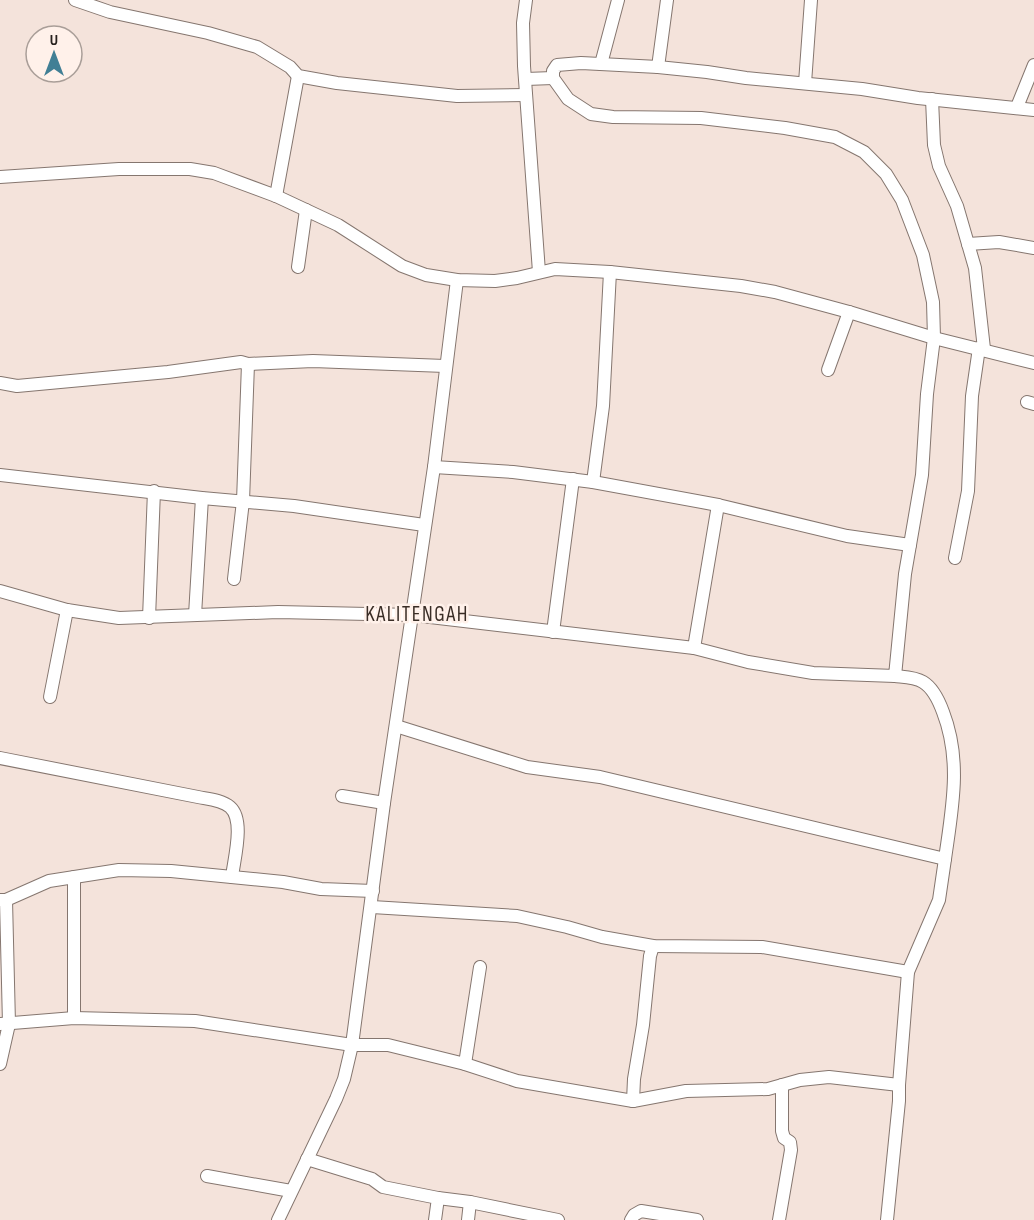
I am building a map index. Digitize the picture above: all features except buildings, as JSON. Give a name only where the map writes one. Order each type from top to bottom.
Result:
[{"type":"street","points":[[526,0],[523,23],[526,95],[539,272]]},
{"type":"street","points":[[601,64],[618,0]]},
{"type":"street","points":[[658,67],[667,0]]},
{"type":"street","points":[[805,83],[811,0]]},
{"type":"street","points":[[82,1],[110,12],[208,33],[257,47],[290,67],[298,76],[337,83],[458,96],[526,95]]},
{"type":"street","points":[[895,676],[910,545],[922,475],[927,394],[940,339],[923,255],[902,200],[886,174],[864,152],[835,137],[785,128],[701,118],[613,117],[591,114],[568,99],[554,78],[553,71],[557,65],[566,63],[658,67],[746,78],[862,88],[932,99],[1034,110]]},
{"type":"street","points":[[1017,108],[1034,65]]},
{"type":"street","points":[[276,196],[298,76]]},
{"type":"street","points":[[526,79],[554,78]]},
{"type":"street","points":[[932,99],[934,145],[939,166],[957,206],[975,268],[982,349],[972,396],[969,491],[955,558]]},
{"type":"street","points":[[0,177],[118,169],[190,169],[213,173],[276,196],[338,225],[402,266],[426,275],[457,280],[495,281],[555,269],[610,272],[741,286],[775,292],[1034,363]]},
{"type":"street","points":[[298,267],[306,210]]},
{"type":"street","points":[[968,244],[999,242],[1034,248]]},
{"type":"street","points":[[593,482],[603,406],[610,272]]},
{"type":"street","points":[[278,1220],[336,1100],[344,1079],[352,1045],[384,803],[434,467],[457,280]]},
{"type":"street","points":[[828,370],[849,312]]},
{"type":"street","points":[[0,383],[17,386],[168,372],[241,362],[248,364],[313,361],[445,366]]},
{"type":"street","points":[[234,579],[243,501],[248,364]]},
{"type":"street","points":[[434,467],[513,472],[593,482],[718,505],[847,536],[910,545]]},
{"type":"street","points":[[0,475],[314,508],[424,525]]},
{"type":"street","points":[[554,632],[573,479]]},
{"type":"street","points":[[148,618],[154,491]]},
{"type":"street","points":[[195,615],[202,498]]},
{"type":"street","points":[[694,648],[718,505]]},
{"type":"street","points":[[0,591],[67,610],[119,618],[278,612],[413,615],[694,648],[748,662],[813,673],[895,676],[924,682],[938,699],[946,719],[953,747],[955,784],[939,900],[908,972],[899,1101],[887,1220]]},
{"type":"street","points":[[50,697],[67,610]]},
{"type":"street","points":[[396,726],[526,766],[600,777],[945,859]]},
{"type":"street","points":[[0,758],[198,797],[230,807],[236,816],[238,829],[232,877]]},
{"type":"street","points":[[342,796],[384,803]]},
{"type":"street","points":[[0,1064],[5,1024],[3,900],[50,881],[118,870],[171,871],[284,882],[321,889],[373,891]]},
{"type":"street","points":[[74,877],[74,1018]]},
{"type":"street","points":[[372,907],[516,916],[602,937],[653,946],[762,947],[908,972]]},
{"type":"street","points":[[633,1101],[634,1079],[653,946]]},
{"type":"street","points":[[465,1064],[480,967]]},
{"type":"street","points":[[5,1024],[74,1018],[195,1021],[352,1045],[388,1045],[465,1064],[516,1081],[633,1101],[686,1091],[768,1089],[800,1080],[829,1077],[899,1085]]},
{"type":"street","points":[[779,1220],[791,1150],[790,1142],[784,1138],[782,1131],[782,1085]]},
{"type":"street","points":[[307,1159],[372,1179],[383,1187],[558,1220]]},
{"type":"street","points":[[207,1176],[291,1191]]},
{"type":"street","points":[[435,1220],[438,1198]]},
{"type":"street","points":[[468,1220],[470,1202]]},
{"type":"street","points":[[631,1220],[641,1211],[698,1220]]},
{"type":"district","name":"KALITENGAH","points":[[417,614]]}]
